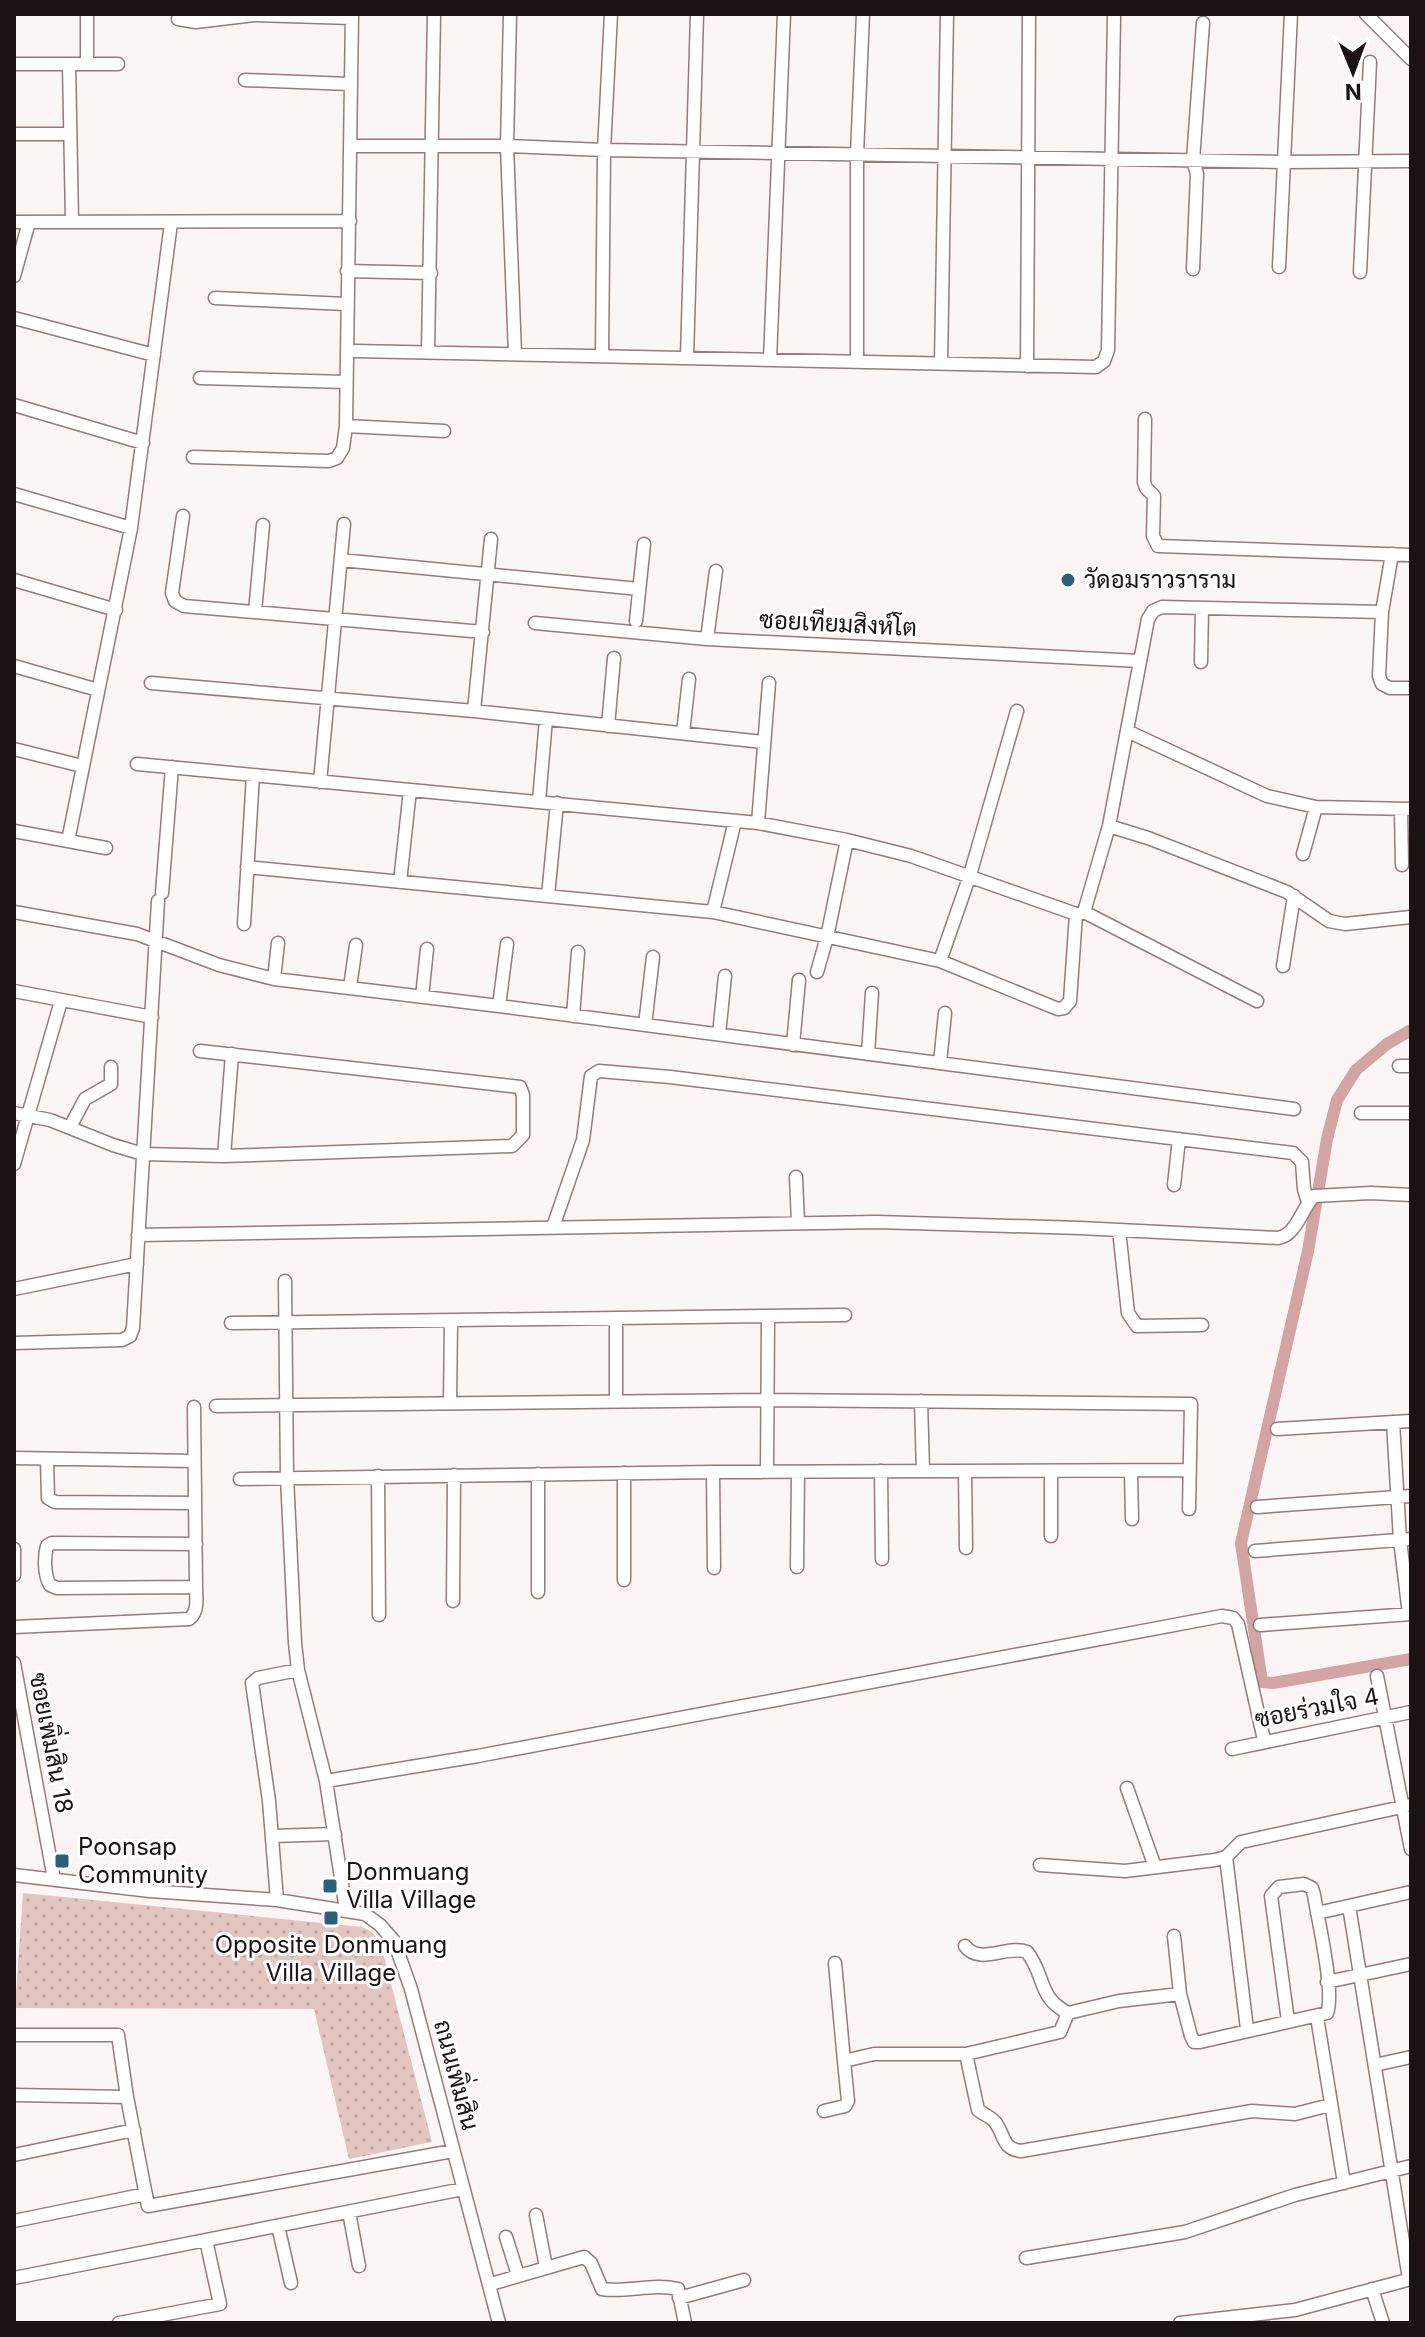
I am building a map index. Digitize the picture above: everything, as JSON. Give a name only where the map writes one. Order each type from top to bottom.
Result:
[{"type":"street","points":[[87,14],[87,64]]},
{"type":"street","points":[[428,352],[434,14]]},
{"type":"street","points":[[510,14],[507,146],[515,354]]},
{"type":"street","points":[[602,356],[604,150],[611,14]]},
{"type":"street","points":[[687,358],[697,14]]},
{"type":"street","points":[[770,360],[784,14]]},
{"type":"street","points":[[857,362],[857,154],[863,14]]},
{"type":"street","points":[[941,364],[947,14]]},
{"type":"street","points":[[1027,366],[1029,14]]},
{"type":"street","points":[[1279,267],[1291,14]]},
{"type":"street","points":[[1366,14],[1411,59]]},
{"type":"street","points":[[178,19],[196,22],[254,15],[352,16],[346,426],[343,448],[337,458],[329,461],[193,457]]},
{"type":"street","points":[[355,351],[1096,367],[1104,361],[1108,350],[1112,187],[1109,159],[1114,17]]},
{"type":"street","points":[[1193,269],[1197,174],[1193,160],[1203,23]]},
{"type":"street","points":[[1391,39],[1411,42]]},
{"type":"street","points":[[1360,272],[1370,62]]},
{"type":"street","points":[[14,64],[118,64]]},
{"type":"street","points":[[69,64],[72,221]]},
{"type":"street","points":[[245,80],[350,84]]},
{"type":"street","points":[[14,134],[70,134]]},
{"type":"street","points":[[351,146],[507,146],[1284,162],[1411,161]]},
{"type":"street","points":[[14,222],[350,221]]},
{"type":"street","points":[[14,276],[29,222]]},
{"type":"street","points":[[68,841],[131,528],[171,223]]},
{"type":"street","points":[[347,271],[431,273]]},
{"type":"street","points":[[215,298],[346,304]]},
{"type":"street","points":[[14,318],[154,355]]},
{"type":"street","points":[[200,378],[346,382]]},
{"type":"street","points":[[14,405],[143,443]]},
{"type":"street","points":[[1145,419],[1144,482],[1154,496],[1153,536],[1158,546],[1411,555]]},
{"type":"street","points":[[346,426],[444,431]]},
{"type":"street","points":[[14,494],[131,528]]},
{"type":"street","points":[[183,516],[172,593],[175,601],[184,606],[483,632]]},
{"type":"street","points":[[320,782],[344,524]]},
{"type":"street","points":[[255,612],[263,525]]},
{"type":"street","points":[[474,711],[491,539]]},
{"type":"street","points":[[636,621],[644,544]]},
{"type":"street","points":[[1392,554],[1382,612],[1379,676],[1382,684],[1390,688],[1411,688]]},
{"type":"street","points":[[341,560],[639,589]]},
{"type":"street","points":[[707,639],[716,571]]},
{"type":"street","points":[[14,580],[116,610]]},
{"type":"street","points":[[247,867],[713,912],[940,961],[1052,1007],[1064,1008],[1070,1001],[1080,913],[1109,826],[1148,619],[1153,611],[1162,607],[1382,612]]},
{"type":"street","points":[[1201,662],[1202,608]]},
{"type":"street","name":"ซอยเทียมสิงห์โต","points":[[535,623],[707,639],[1140,661]]},
{"type":"street","points":[[608,726],[614,658]]},
{"type":"street","points":[[14,666],[98,690]]},
{"type":"street","points":[[683,733],[689,679]]},
{"type":"street","points":[[151,683],[474,711],[763,742]]},
{"type":"street","points":[[758,823],[769,683]]},
{"type":"street","points":[[940,961],[970,875],[1017,711]]},
{"type":"street","points":[[539,801],[546,719]]},
{"type":"street","points":[[1127,731],[1267,796],[1316,807],[1406,809],[1402,865]]},
{"type":"street","points":[[14,749],[82,766]]},
{"type":"street","points":[[137,764],[758,823],[847,840],[911,856],[1080,913],[1257,1001]]},
{"type":"street","points":[[14,1343],[122,1340],[130,1336],[133,1328],[155,940],[172,767]]},
{"type":"street","points":[[244,924],[253,775]]},
{"type":"street","points":[[400,882],[410,790]]},
{"type":"street","points":[[548,896],[557,803]]},
{"type":"street","points":[[1303,854],[1316,807]]},
{"type":"street","points":[[713,912],[735,821]]},
{"type":"street","points":[[1109,826],[1148,838],[1294,896],[1329,921],[1345,924],[1411,917]]},
{"type":"street","points":[[14,831],[106,848]]},
{"type":"street","points":[[817,972],[847,840]]},
{"type":"street","points":[[1283,966],[1294,896]]},
{"type":"street","points":[[14,912],[155,940],[219,965],[274,979],[1294,1109]]},
{"type":"street","points":[[274,979],[278,943]]},
{"type":"street","points":[[499,1006],[507,944]]},
{"type":"street","points":[[350,987],[356,945]]},
{"type":"street","points":[[422,997],[427,949]]},
{"type":"street","points":[[573,1016],[578,952]]},
{"type":"street","points":[[645,1025],[653,957]]},
{"type":"street","points":[[719,1034],[725,976]]},
{"type":"street","points":[[793,1045],[799,980]]},
{"type":"street","points":[[14,991],[152,1017]]},
{"type":"street","points":[[868,1054],[872,993]]},
{"type":"street","points":[[14,1164],[61,1001]]},
{"type":"street","points":[[940,1063],[945,1013]]},
{"type":"street","points":[[14,1113],[50,1120],[143,1154],[224,1156],[512,1146],[523,1135],[523,1095],[520,1087],[200,1051]]},
{"type":"street","points":[[224,1156],[232,1054]]},
{"type":"street","points":[[70,1127],[85,1099],[111,1084],[111,1067]]},
{"type":"street","points":[[553,1227],[583,1140],[591,1076],[599,1071],[1293,1153],[1302,1162],[1304,1189],[1316,1197],[1371,1193],[1411,1195]]},
{"type":"street","points":[[1361,1113],[1411,1113]]},
{"type":"street","points":[[1174,1185],[1179,1139]]},
{"type":"street","points":[[796,1177],[798,1223]]},
{"type":"street","points":[[138,1235],[890,1222],[1285,1237],[1316,1197]]},
{"type":"street","points":[[1119,1230],[1131,1321],[1137,1326],[1202,1325]]},
{"type":"street","points":[[14,1289],[137,1264]]},
{"type":"street","points":[[285,1281],[287,1477],[298,1670],[326,1781],[346,1910]]},
{"type":"street","points":[[231,1323],[845,1315]]},
{"type":"street","points":[[767,1472],[768,1317]]},
{"type":"street","points":[[616,1319],[616,1402]]},
{"type":"street","points":[[450,1403],[451,1321]]},
{"type":"street","points":[[216,1406],[767,1400],[1191,1404],[1189,1509]]},
{"type":"street","points":[[921,1401],[923,1471]]},
{"type":"street","points":[[26,1612],[19,1626],[189,1619],[196,1611],[194,1407]]},
{"type":"street","points":[[1277,1429],[1411,1421]]},
{"type":"street","points":[[1260,1625],[1410,1614],[1404,1496],[1393,1422]]},
{"type":"street","points":[[14,1458],[194,1461]]},
{"type":"street","points":[[47,1459],[48,1498],[55,1502],[195,1503]]},
{"type":"street","points":[[240,1479],[713,1472],[1190,1470]]},
{"type":"street","points":[[881,1471],[882,1559]]},
{"type":"street","points":[[965,1471],[966,1548]]},
{"type":"street","points":[[1051,1471],[1051,1536]]},
{"type":"street","points":[[1131,1471],[1132,1519]]},
{"type":"street","points":[[713,1472],[714,1568]]},
{"type":"street","points":[[797,1567],[798,1472]]},
{"type":"street","points":[[624,1473],[624,1580]]},
{"type":"street","points":[[538,1474],[538,1592]]},
{"type":"street","points":[[453,1601],[454,1475]]},
{"type":"street","points":[[378,1476],[379,1615]]},
{"type":"street","points":[[1257,1507],[1404,1496]]},
{"type":"street","points":[[1255,1551],[1406,1539]]},
{"type":"street","points":[[196,1544],[52,1543],[47,1546],[46,1562],[47,1580],[57,1588],[196,1587]]},
{"type":"street","points":[[14,1549],[14,1575]]},
{"type":"street","points":[[326,1781],[478,1756],[1222,1616],[1233,1618],[1238,1624],[1264,1740]]},
{"type":"street","name":"ซอยเพิ่มสิน 18","points":[[14,1663],[54,1879]]},
{"type":"street","points":[[277,1900],[273,1836],[252,1683],[258,1678],[298,1670]]},
{"type":"street","points":[[1377,1676],[1407,1806],[1411,1849]]},
{"type":"street","name":"ซอยร่วมใจ 4","points":[[1232,1749],[1411,1712]]},
{"type":"street","points":[[1127,1788],[1155,1867]]},
{"type":"street","points":[[1040,1865],[1125,1871],[1226,1857],[1241,1842],[1407,1806]]},
{"type":"street","points":[[273,1836],[335,1834]]},
{"type":"street","points":[[1226,1857],[1247,2029]]},
{"type":"street","name":"ถนนเพิ่มสิน","points":[[14,1875],[150,1891],[277,1900],[365,1914],[380,1925],[394,1941],[411,1989],[499,2323]]},
{"type":"street","points":[[1174,1936],[1180,1994],[1194,2042],[1317,2017],[1329,2009],[1317,1913],[1309,1885],[1279,1887],[1272,1891],[1288,2021]]},
{"type":"street","points":[[1317,1913],[1411,1892]]},
{"type":"street","points":[[1180,2323],[1296,2316],[1410,2279],[1349,1906]]},
{"type":"street","points":[[965,1946],[977,1955],[1015,1950],[1027,1952],[1033,1960],[1043,1991],[1053,2005],[1068,2013],[1119,2001],[1180,1994]]},
{"type":"street","points":[[824,2111],[845,2106],[848,2101],[835,1963]]},
{"type":"street","points":[[1327,1982],[1411,1964]]},
{"type":"street","points":[[844,2061],[874,2054],[966,2054],[1060,2032],[1068,2013]]},
{"type":"street","points":[[1317,2017],[1344,2183]]},
{"type":"street","points":[[14,2035],[118,2035],[148,2206],[453,2151]]},
{"type":"street","points":[[966,2054],[978,2110],[993,2119],[1006,2145],[1013,2150],[1252,2111],[1295,2114],[1330,2105]]},
{"type":"street","points":[[1375,2065],[1411,2057]]},
{"type":"street","points":[[14,2095],[127,2097]]},
{"type":"street","points":[[14,2155],[134,2130]]},
{"type":"street","points":[[1026,2258],[1185,2232],[1295,2195],[1411,2166]]},
{"type":"street","points":[[14,2278],[463,2189]]},
{"type":"street","points":[[14,2221],[146,2194]]},
{"type":"street","points":[[349,2212],[359,2266]]},
{"type":"street","points":[[536,2215],[546,2267]]},
{"type":"street","points":[[278,2226],[291,2283]]},
{"type":"street","points":[[506,2237],[518,2275]]},
{"type":"street","points":[[119,2323],[220,2304],[206,2240]]},
{"type":"street","points":[[491,2284],[584,2257],[591,2263],[602,2289],[678,2289],[685,2323]]},
{"type":"street","points":[[679,2298],[744,2280]]},
{"type":"street","points":[[1372,2289],[1383,2323]]},
{"type":"shaded area","points":[[23,1893],[362,1927],[372,1932],[381,1945],[432,2142],[349,2159],[314,2009],[15,2008]]},
{"type":"waterway","points":[[1411,1030],[1387,1044],[1356,1070],[1337,1100],[1327,1139],[1308,1251],[1241,1543],[1262,1682],[1273,1683],[1411,1659]]},
{"type":"place","name":"วัดอมราวราราม","points":[[1068,580]]},
{"type":"place","name":"Poonsap Community","points":[[62,1861]]},
{"type":"place","name":"Donmuang Villa Village","points":[[330,1886]]},
{"type":"place","name":"Opposite Donmuang Villa Village","points":[[331,1918]]}]
